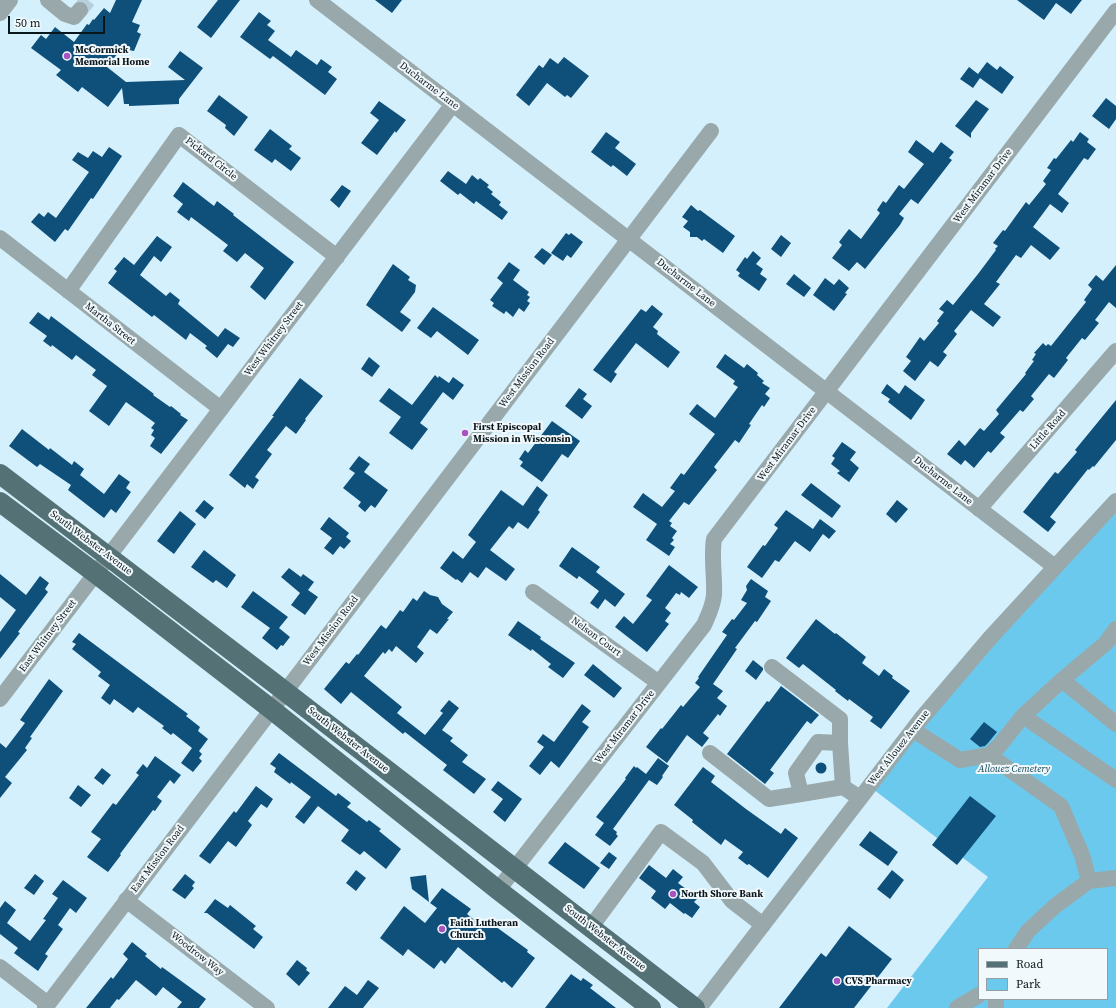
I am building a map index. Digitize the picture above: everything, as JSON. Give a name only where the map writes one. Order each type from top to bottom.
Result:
[{"type":"main road","name":"South Webster Avenue","points":[[0,474],[695,1008]]},
{"type":"main road","points":[[0,502],[95,573],[271,709],[498,890],[651,1008]]},
{"type":"street","points":[[0,13],[10,0]]},
{"type":"street","points":[[48,0],[65,14],[74,17],[80,10]]},
{"type":"street","name":"Ducharme Lane","points":[[317,0],[1055,567]]},
{"type":"street","name":"West Miramar Drive","points":[[498,890],[704,625],[714,597],[712,550],[714,539],[1116,11]]},
{"type":"street","name":"West Whitney Street","points":[[95,573],[453,104]]},
{"type":"street","name":"West Mission Road","points":[[271,709],[711,132]]},
{"type":"street","name":"Pickard Circle","points":[[68,291],[179,135],[337,256]]},
{"type":"street","name":"Martha Street","points":[[0,238],[221,409]]},
{"type":"street","name":"Little Road","points":[[979,509],[1116,351]]},
{"type":"street","name":"West Allouez Avenue","points":[[699,1008],[913,730],[990,638],[1116,502]]},
{"type":"street","name":"East Whitney Street","points":[[0,699],[95,573]]},
{"type":"street","name":"Nelson Court","points":[[533,592],[659,683]]},
{"type":"street","points":[[913,730],[960,760],[989,755],[1000,746],[1023,716],[1062,680],[1106,643],[1116,629]]},
{"type":"street","points":[[772,667],[840,719],[843,787]]},
{"type":"street","points":[[1062,680],[1116,724]]},
{"type":"street","name":"East Mission Road","points":[[46,1006],[271,709]]},
{"type":"street","points":[[1023,716],[1116,780]]},
{"type":"street","points":[[801,794],[796,773],[818,742],[840,743]]},
{"type":"street","points":[[710,753],[769,799],[843,787],[860,798]]},
{"type":"street","points":[[989,755],[1061,806],[1082,855],[1089,881]]},
{"type":"street","points":[[591,927],[662,832],[703,863],[732,901],[763,925]]},
{"type":"street","points":[[1017,948],[1028,931],[1055,906],[1089,881],[1116,878]]},
{"type":"street","name":"Woodrow Way","points":[[126,900],[267,1008]]},
{"type":"street","points":[[0,967],[46,1006]]},
{"type":"street","points":[[957,1008],[978,996]]},
{"type":"green space","name":"Allouez Cemetery","points":[[1116,501],[1116,1008],[887,1008],[988,877],[869,786]]},
{"type":"building","name":"McCormick Memorial Home","points":[[116,0],[142,0],[132,22],[140,25],[137,32],[141,34],[134,51],[129,50],[118,53],[107,67],[126,82],[185,80],[168,67],[180,51],[203,68],[179,99],[179,104],[129,106],[129,104],[124,104],[122,88],[108,107],[82,87],[78,92],[56,75],[61,70],[31,48],[41,35],[46,39],[55,27],[74,42],[87,24],[89,25],[104,8],[110,13]]},
{"type":"building","points":[[218,0],[240,0],[211,38],[197,27]]},
{"type":"building","points":[[375,0],[402,0],[392,13]]},
{"type":"building","points":[[1017,0],[1082,0],[1071,14],[1056,3],[1044,20]]},
{"type":"building","points":[[259,12],[271,21],[267,25],[275,31],[268,40],[291,57],[296,50],[317,65],[321,59],[332,67],[328,72],[337,79],[325,95],[273,56],[270,59],[240,37]]},
{"type":"building","points":[[564,57],[589,76],[571,98],[567,95],[565,97],[547,83],[529,106],[516,95],[539,65],[543,68],[550,58],[558,64]]},
{"type":"building","points":[[987,62],[997,70],[1000,66],[1014,77],[1002,94],[980,78],[973,88],[960,79],[969,67],[978,74]]},
{"type":"building","points":[[219,95],[248,117],[234,136],[225,128],[226,125],[207,111]]},
{"type":"building","points":[[1106,98],[1116,106],[1116,119],[1109,129],[1092,116]]},
{"type":"building","points":[[976,100],[989,109],[971,133],[971,138],[955,126]]},
{"type":"building","points":[[379,101],[406,120],[396,133],[395,131],[377,155],[361,143],[379,120],[370,113]]},
{"type":"building","points":[[270,129],[292,146],[289,149],[301,158],[291,171],[275,159],[272,163],[254,150]]},
{"type":"building","points":[[606,132],[620,142],[615,148],[636,164],[627,176],[613,165],[611,167],[591,152]]},
{"type":"building","points":[[1080,132],[1089,139],[1087,142],[1096,149],[1088,160],[1084,158],[1058,194],[1069,203],[1062,213],[1050,204],[1033,227],[1060,248],[1050,260],[1031,245],[1021,258],[1016,255],[996,282],[1000,284],[984,304],[1001,317],[993,327],[971,310],[954,331],[957,334],[943,352],[947,355],[938,367],[930,361],[915,381],[903,371],[911,361],[906,357],[920,337],[924,341],[939,323],[937,321],[944,312],[939,309],[947,300],[953,305],[978,274],[998,246],[993,243],[1003,230],[1005,231],[1026,202],[1029,205],[1046,184],[1043,181],[1051,170],[1047,168],[1054,158],[1056,159],[1071,140],[1073,142]]},
{"type":"building","points":[[916,140],[933,153],[941,142],[954,152],[949,158],[952,160],[918,204],[911,199],[899,214],[904,218],[900,225],[865,269],[857,262],[849,271],[832,258],[842,245],[839,242],[849,229],[861,239],[880,213],[877,210],[883,201],[886,203],[899,185],[904,189],[924,164],[908,152]]},
{"type":"building","points":[[109,147],[122,156],[93,199],[91,198],[68,231],[65,229],[55,242],[31,222],[39,213],[44,217],[48,212],[56,218],[89,172],[72,160],[78,152],[88,158],[93,151],[102,157]]},
{"type":"building","points":[[448,171],[466,184],[472,175],[478,180],[480,178],[489,185],[487,187],[493,192],[491,194],[501,202],[499,205],[508,212],[502,220],[476,201],[474,204],[460,193],[458,195],[440,181]]},
{"type":"building","points":[[183,182],[214,206],[217,201],[294,262],[265,300],[250,287],[264,268],[245,253],[237,262],[223,251],[228,245],[191,217],[189,221],[177,212],[183,204],[173,196]]},
{"type":"building","points":[[342,185],[351,191],[339,208],[330,200]]},
{"type":"building","points":[[691,205],[735,236],[723,253],[704,239],[702,241],[697,237],[690,237],[690,232],[683,227],[688,221],[682,217]]},
{"type":"building","points":[[566,233],[569,235],[571,233],[583,242],[571,258],[567,255],[563,261],[551,253]]},
{"type":"building","points":[[781,235],[791,243],[781,257],[771,249]]},
{"type":"building","points":[[157,236],[172,247],[161,262],[154,256],[140,275],[166,296],[170,292],[180,300],[178,304],[218,337],[225,328],[240,338],[233,347],[228,344],[217,358],[205,348],[207,346],[190,333],[186,340],[154,315],[152,317],[108,283],[117,271],[114,269],[124,257],[134,265]]},
{"type":"building","points":[[542,248],[552,255],[544,265],[534,257]]},
{"type":"building","points":[[753,251],[761,258],[756,264],[763,269],[760,274],[767,279],[759,291],[738,276],[740,273],[736,270],[745,257],[747,259]]},
{"type":"building","points":[[509,262],[520,270],[513,280],[529,292],[527,295],[530,297],[527,301],[530,303],[524,312],[519,308],[513,317],[506,311],[504,314],[492,306],[494,303],[490,300],[503,283],[497,278]]},
{"type":"building","points":[[393,264],[410,277],[408,280],[416,285],[415,292],[400,312],[411,320],[402,332],[366,305]]},
{"type":"building","points":[[1116,265],[1116,308],[1109,302],[1095,320],[1099,323],[1085,340],[1082,338],[1066,358],[1068,360],[1054,378],[1049,374],[1031,396],[1034,399],[1023,412],[1020,410],[1000,433],[1005,437],[991,453],[988,451],[974,468],[965,460],[961,465],[947,454],[959,440],[965,446],[980,428],[984,431],[999,414],[996,410],[1026,374],[1025,373],[1034,361],[1032,360],[1036,354],[1034,353],[1043,343],[1046,346],[1048,344],[1051,346],[1086,302],[1084,300],[1092,289],[1088,285],[1096,275],[1103,281]]},
{"type":"building","points":[[794,274],[811,288],[804,297],[786,284]]},
{"type":"building","points":[[825,278],[834,285],[839,279],[849,288],[845,293],[847,294],[834,311],[813,295]]},
{"type":"building","points":[[652,305],[663,314],[653,327],[658,331],[657,334],[680,352],[668,368],[636,343],[614,372],[617,374],[611,383],[593,370],[641,309],[646,312]]},
{"type":"building","points":[[433,307],[479,340],[468,355],[437,331],[431,338],[417,328]]},
{"type":"building","points":[[38,312],[49,320],[51,316],[154,394],[153,395],[170,407],[171,406],[181,414],[180,415],[188,420],[161,454],[150,446],[155,438],[151,435],[154,430],[151,428],[155,423],[126,402],[109,426],[89,411],[107,386],[92,375],[96,370],[76,355],[72,360],[52,345],[51,347],[43,341],[47,336],[29,323]]},
{"type":"building","points":[[725,354],[744,368],[747,364],[758,373],[757,375],[764,381],[762,383],[770,388],[765,394],[770,398],[764,407],[762,405],[749,424],[751,425],[739,443],[735,440],[714,467],[717,470],[689,505],[684,502],[669,521],[672,523],[670,526],[677,531],[672,538],[674,540],[670,544],[675,547],[669,556],[646,540],[657,524],[633,507],[643,493],[662,507],[675,491],[670,488],[681,473],[684,475],[715,434],[689,414],[697,404],[715,418],[738,387],[733,384],[735,381],[716,367]]},
{"type":"building","points":[[369,357],[380,366],[372,377],[361,369]]},
{"type":"building","points":[[435,375],[449,383],[453,377],[464,385],[453,400],[443,392],[420,423],[428,429],[412,450],[389,433],[401,417],[379,401],[389,388],[412,405]]},
{"type":"building","points":[[300,378],[323,396],[305,419],[306,420],[296,434],[286,426],[267,450],[272,454],[255,477],[259,480],[253,489],[247,484],[245,488],[229,475],[274,416],[272,416]]},
{"type":"building","points":[[887,384],[899,394],[905,385],[925,400],[911,420],[888,402],[890,399],[881,393]]},
{"type":"building","points":[[579,388],[587,394],[583,399],[592,406],[582,419],[565,406]]},
{"type":"building","points":[[1116,400],[1116,440],[1094,467],[1093,466],[1089,470],[1088,469],[1050,517],[1056,522],[1048,532],[1023,512],[1055,472],[1058,474],[1077,452],[1075,450]]},
{"type":"building","points":[[552,421],[580,441],[568,458],[562,454],[542,482],[520,466],[523,462],[519,459],[525,450],[528,453]]},
{"type":"building","points":[[22,429],[49,450],[50,448],[72,465],[74,461],[84,469],[80,475],[104,494],[119,474],[130,482],[126,488],[131,492],[116,513],[111,509],[104,518],[68,490],[71,485],[40,464],[37,467],[9,446]]},
{"type":"building","points":[[842,442],[856,452],[850,460],[859,468],[849,482],[837,473],[840,471],[831,464],[835,458],[832,456]]},
{"type":"building","points":[[359,456],[370,464],[364,472],[388,490],[375,508],[371,505],[365,512],[358,506],[361,502],[343,488],[355,473],[349,469]]},
{"type":"building","points":[[811,483],[841,506],[832,518],[801,495]]},
{"type":"building","points":[[537,486],[548,495],[538,510],[540,512],[528,529],[518,522],[513,529],[509,526],[490,550],[515,569],[506,581],[486,567],[478,578],[470,572],[462,583],[440,568],[453,551],[463,559],[476,542],[468,535],[501,490],[523,506]]},
{"type":"building","points":[[204,500],[214,508],[205,519],[195,511]]},
{"type":"building","points":[[897,500],[908,509],[896,523],[886,514]]},
{"type":"building","points":[[786,510],[813,529],[820,519],[836,531],[829,539],[823,534],[810,552],[795,541],[779,562],[775,560],[762,578],[747,567],[778,528],[774,525]]},
{"type":"building","points":[[180,511],[196,524],[174,554],[157,541]]},
{"type":"building","points":[[329,517],[349,533],[346,537],[351,541],[344,549],[340,546],[333,555],[324,548],[332,538],[320,529]]},
{"type":"building","points":[[572,547],[600,567],[596,572],[625,594],[615,607],[605,599],[598,609],[590,603],[599,591],[579,576],[577,579],[559,566]]},
{"type":"building","points":[[204,550],[236,575],[227,588],[216,580],[213,583],[191,567]]},
{"type":"building","points":[[669,565],[698,587],[689,598],[681,592],[680,595],[676,593],[665,608],[671,613],[665,621],[669,624],[647,652],[615,627],[624,616],[633,624],[652,600],[646,596]]},
{"type":"building","points":[[289,568],[301,577],[303,574],[314,582],[308,590],[318,597],[305,615],[291,605],[300,593],[281,577]]},
{"type":"building","points":[[0,574],[26,595],[40,576],[49,583],[45,589],[48,592],[0,659],[0,632],[16,610],[0,597]]},
{"type":"building","points":[[751,579],[768,591],[765,597],[771,601],[757,622],[755,621],[735,648],[737,649],[713,684],[723,691],[717,698],[727,706],[720,716],[718,714],[703,733],[709,738],[702,747],[687,735],[667,763],[646,747],[681,705],[683,707],[700,687],[695,683],[727,635],[722,632],[732,619],[734,620],[747,603],[741,600],[747,590],[746,586]]},
{"type":"building","points":[[253,591],[288,617],[279,628],[290,637],[283,646],[281,645],[277,650],[262,638],[270,628],[241,607]]},
{"type":"building","points":[[424,591],[430,595],[438,597],[442,604],[453,612],[447,619],[449,619],[437,634],[430,629],[417,647],[424,653],[416,663],[396,646],[392,652],[389,649],[385,654],[383,652],[364,676],[402,707],[397,713],[425,735],[443,713],[440,711],[449,700],[459,708],[442,730],[453,738],[450,741],[468,755],[462,762],[486,779],[474,794],[443,770],[447,765],[405,732],[403,734],[351,692],[341,704],[324,689],[346,662],[349,664],[357,654],[358,655],[381,625],[386,629],[400,610],[403,612],[413,598],[417,601]]},
{"type":"building","points":[[816,619],[866,657],[862,663],[879,676],[884,669],[893,676],[892,678],[910,691],[881,729],[870,721],[873,717],[849,699],[848,701],[803,664],[799,668],[786,658]]},
{"type":"building","points":[[518,621],[541,637],[540,639],[575,663],[563,678],[548,667],[551,664],[532,649],[531,651],[508,635]]},
{"type":"building","points":[[79,633],[188,714],[186,716],[200,727],[198,731],[208,739],[199,751],[202,754],[199,758],[202,761],[193,772],[181,763],[192,748],[173,733],[171,735],[162,728],[164,726],[138,707],[133,713],[114,699],[110,705],[101,698],[110,685],[98,676],[101,672],[72,649],[76,644],[72,642]]},
{"type":"building","points":[[753,660],[763,668],[756,680],[745,671]]},
{"type":"building","points":[[593,664],[622,688],[614,698],[584,675]]},
{"type":"building","points":[[49,679],[63,691],[30,737],[32,738],[25,748],[27,750],[5,777],[12,783],[0,798],[0,743],[6,748],[25,723],[20,720]]},
{"type":"building","points":[[781,686],[819,715],[811,724],[807,721],[770,770],[774,773],[765,784],[727,754],[767,701],[769,702]]},
{"type":"building","points":[[582,704],[591,711],[582,722],[589,727],[559,768],[551,761],[540,775],[529,766],[544,747],[537,742],[543,734],[554,742]]},
{"type":"building","points":[[984,722],[997,732],[985,746],[980,747],[970,739]]},
{"type":"building","points":[[279,753],[336,796],[338,793],[351,803],[347,807],[367,822],[369,820],[381,829],[379,831],[401,849],[386,869],[364,851],[360,855],[341,841],[349,830],[318,806],[304,824],[295,817],[311,797],[291,782],[290,784],[274,772],[276,768],[270,764]]},
{"type":"building","points":[[155,756],[181,775],[174,784],[170,780],[157,797],[162,801],[155,811],[153,810],[108,872],[87,857],[101,839],[91,832],[113,803],[116,805],[139,775],[136,773],[143,764],[147,768]]},
{"type":"building","points":[[658,758],[669,766],[662,776],[663,777],[657,785],[649,780],[613,829],[617,832],[616,834],[618,836],[610,846],[595,835],[604,823],[596,817],[626,779],[625,778],[634,766],[646,774]]},
{"type":"building","points":[[819,763],[823,763],[825,764],[825,772],[819,773],[816,770],[816,766]]},
{"type":"building","points":[[703,767],[715,776],[711,782],[746,809],[781,834],[785,828],[798,838],[768,878],[738,858],[743,852],[725,839],[721,845],[692,822],[693,820],[674,805]]},
{"type":"building","points":[[102,768],[111,775],[103,785],[94,778]]},
{"type":"building","points":[[498,781],[522,799],[505,822],[493,812],[503,799],[491,790]]},
{"type":"building","points":[[78,785],[91,795],[81,807],[69,798]]},
{"type":"building","points":[[256,786],[273,799],[267,808],[261,804],[248,821],[252,825],[236,847],[228,841],[210,864],[199,856],[234,811],[236,813]]},
{"type":"building","points":[[970,796],[996,816],[957,865],[932,845]]},
{"type":"building","points":[[870,831],[898,852],[888,866],[859,845]]},
{"type":"building","points":[[565,842],[600,868],[584,889],[548,863]]},
{"type":"building","points":[[609,852],[617,858],[609,869],[600,863]]},
{"type":"building","name":"North Shore Bank","points":[[649,865],[666,878],[673,869],[683,877],[678,883],[698,898],[694,902],[700,907],[692,918],[685,913],[684,914],[670,903],[665,909],[651,898],[656,891],[639,878]]},
{"type":"building","points":[[356,870],[366,878],[356,891],[346,883]]},
{"type":"building","points":[[892,870],[904,880],[890,899],[877,889]]},
{"type":"building","points":[[35,874],[44,881],[34,895],[24,888]]},
{"type":"building","points":[[185,874],[195,882],[192,886],[194,888],[185,899],[172,890]]},
{"type":"building","points":[[426,875],[429,902],[412,889],[410,877]]},
{"type":"building","points":[[63,880],[87,898],[76,913],[70,908],[58,925],[63,929],[45,954],[48,956],[38,971],[14,953],[18,948],[0,934],[0,908],[5,901],[16,910],[7,923],[30,941],[46,920],[43,919],[58,898],[52,894]]},
{"type":"building","name":"Faith Lutheran Church","points":[[442,888],[471,909],[467,914],[483,927],[488,921],[528,950],[527,952],[535,958],[512,988],[504,981],[502,983],[458,947],[445,964],[441,960],[434,969],[408,949],[403,956],[380,938],[404,906],[425,923],[437,908],[430,903]]},
{"type":"building","points":[[215,899],[228,908],[230,905],[256,926],[253,929],[263,937],[254,949],[207,913],[204,913]]},
{"type":"building","name":"CVS Pharmacy","points":[[849,926],[892,959],[854,1008],[779,1008],[821,953],[826,957]]},
{"type":"building","points":[[132,942],[147,954],[145,956],[161,969],[162,967],[206,999],[199,1008],[177,1008],[182,1002],[163,987],[156,996],[136,980],[110,1008],[86,1008],[111,977],[113,979],[128,959],[123,954]]},
{"type":"building","points":[[297,960],[307,968],[306,970],[310,973],[299,986],[286,974]]},
{"type":"building","points":[[571,974],[581,981],[583,978],[593,985],[590,988],[616,1008],[545,1008]]},
{"type":"building","points":[[368,980],[379,988],[363,1008],[328,1008],[345,986],[357,995]]},
{"type":"tunnel","points":[[80,10],[88,0]]},
{"type":"place","name":"McCormick Memorial Home","points":[[67,56]]},
{"type":"place","name":"First Episcopal Mission in Wisconsin","points":[[465,433]]},
{"type":"place","name":"North Shore Bank","points":[[673,894]]},
{"type":"place","name":"Faith Lutheran Church","points":[[442,929]]},
{"type":"place","name":"CVS Pharmacy","points":[[837,981]]}]
